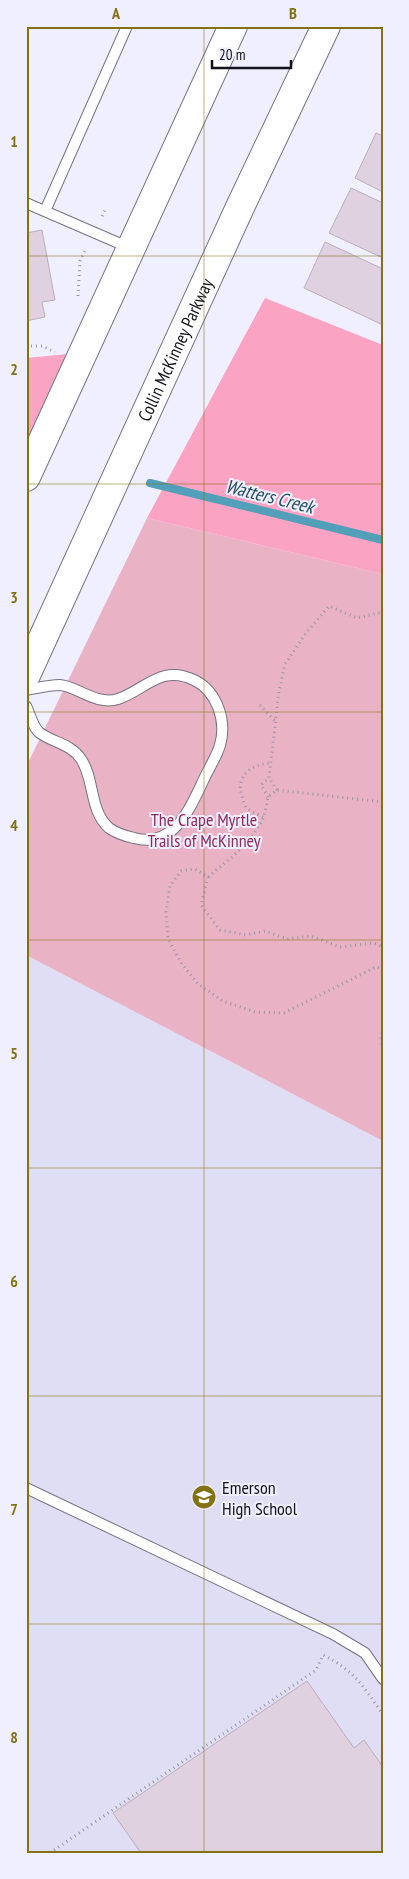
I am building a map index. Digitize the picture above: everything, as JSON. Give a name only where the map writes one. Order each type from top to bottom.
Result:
[{"type":"street","points":[[26,477],[233,26]]},
{"type":"street","name":"Collin McKinney Parkway","points":[[26,675],[241,205],[326,26]]},
{"type":"lane","points":[[45,212],[127,26]]},
{"type":"lane","points":[[26,203],[131,248]]},
{"type":"lane","points":[[26,690],[62,685],[92,697],[116,700],[154,679],[168,675],[182,675],[196,680],[207,688],[216,701],[221,716],[220,746],[185,818],[176,828],[164,835],[151,839],[137,839],[122,835],[110,828],[100,817],[83,761],[77,753],[67,746],[39,732],[26,706]]},
{"type":"lane","points":[[26,1488],[333,1634],[365,1653],[383,1679]]},
{"type":"path","points":[[268,797],[261,785],[269,778],[279,690],[285,664],[306,633],[329,606],[357,618],[383,612]]},
{"type":"path","points":[[260,705],[275,722]]},
{"type":"path","points":[[264,817],[245,806],[240,791],[247,771],[259,764],[271,763]]},
{"type":"path","points":[[269,778],[277,790]]},
{"type":"path","points":[[383,802],[277,790],[268,797],[264,817],[250,840],[208,877],[201,905],[220,930],[246,935],[265,932],[287,939],[311,936],[340,947],[374,943],[383,947]]},
{"type":"path","points":[[208,877],[195,869],[181,870],[170,886],[166,912],[168,939],[182,964],[198,984],[223,1001],[255,1012],[284,1013],[376,967],[383,969]]},
{"type":"path","points":[[383,1028],[381,1042],[383,1045]]},
{"type":"path","points":[[50,1853],[316,1670],[324,1655],[341,1664],[355,1676],[383,1714]]},
{"type":"shaded area","points":[[265,298],[383,345],[383,574],[147,518]]},
{"type":"shaded area","points":[[68,354],[26,445],[26,358]]},
{"type":"shaded area","name":"Emerson High School","points":[[26,955],[383,1141],[383,1853],[26,1853]]},
{"type":"green space","name":"The Crape Myrtle Trails of McKinney","points":[[147,518],[383,574],[383,1141],[26,955],[26,767]]},
{"type":"building","points":[[376,133],[383,136],[383,192],[355,178]]},
{"type":"building","points":[[351,188],[383,203],[383,258],[329,233]]},
{"type":"building","points":[[42,230],[55,300],[42,302],[45,317],[26,321],[26,233]]},
{"type":"building","points":[[325,242],[383,269],[383,325],[304,288]]},
{"type":"building","points":[[307,1681],[354,1748],[364,1740],[383,1767],[383,1853],[141,1853],[113,1813]]},
{"type":"waterway","name":"Watters Creek","points":[[150,483],[383,540]]},
{"type":"place","name":"Emerson High School","points":[[204,1497]]}]
